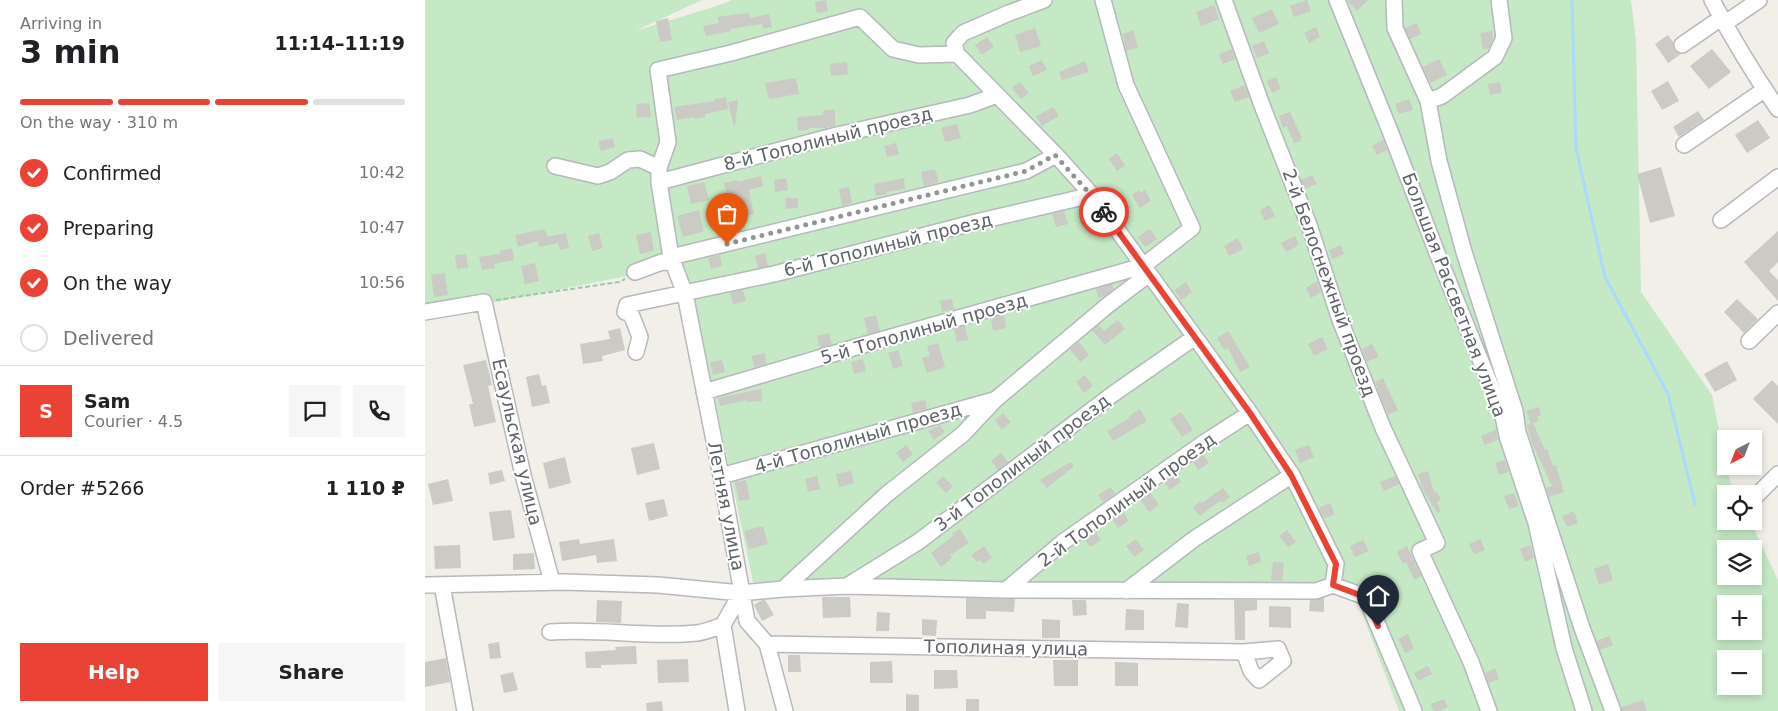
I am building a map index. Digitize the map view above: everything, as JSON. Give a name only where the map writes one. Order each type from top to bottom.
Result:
[{"type":"street","points":[[1044,0],[1007,6],[963,33],[954,43],[957,54],[1091,195],[1250,413],[1291,475],[1336,564],[1333,585]]},
{"type":"street","points":[[783,589],[887,494],[963,434],[995,400],[1108,305],[1192,228],[1126,85],[1103,0]]},
{"type":"street","name":"2-й Белоснежный проезд","points":[[1223,0],[1309,225],[1340,320],[1383,428],[1437,542],[1420,551],[1471,662],[1489,711]]},
{"type":"street","name":"Большая Рассветная улица","points":[[1337,0],[1439,258],[1512,434],[1564,648],[1584,711]]},
{"type":"street","points":[[1428,101],[1441,96],[1495,57],[1504,38],[1499,0]]},
{"type":"street","points":[[1712,0],[1722,21],[1764,90],[1778,109]]},
{"type":"street","points":[[1682,45],[1759,0]]},
{"type":"street","points":[[1394,2],[1395,28],[1428,101],[1439,161],[1464,252],[1515,410],[1512,434],[1613,711]]},
{"type":"street","points":[[555,166],[598,176],[611,172],[628,160],[640,159],[659,175],[668,142],[658,70],[805,33],[860,17],[893,49],[919,55],[957,54]]},
{"type":"street","points":[[1684,145],[1764,90]]},
{"type":"street","name":"8-й Тополиный проезд","points":[[659,175],[970,105],[997,95]]},
{"type":"street","points":[[635,272],[661,262],[1026,171],[1055,155]]},
{"type":"street","name":"Летняя улица","points":[[659,175],[673,260],[685,294],[747,620],[767,644],[785,711]]},
{"type":"street","points":[[1721,220],[1778,177]]},
{"type":"street","name":"6-й Тополиный проезд","points":[[635,352],[640,337],[631,314],[625,312],[627,304],[685,294],[774,274],[976,222],[1091,195]]},
{"type":"street","name":"5-й Тополиный проезд","points":[[704,392],[863,344],[1146,270]]},
{"type":"street","points":[[425,312],[484,302]]},
{"type":"street","name":"Есаульская улица","points":[[484,302],[523,474],[552,582]]},
{"type":"street","points":[[1749,341],[1778,312]]},
{"type":"street","name":"3-й Тополиный проезд","points":[[847,586],[918,542],[1113,394],[1195,337]]},
{"type":"street","name":"4-й Тополиный проезд","points":[[721,476],[995,400]]},
{"type":"street","name":"2-й Тополиный проезд","points":[[1006,590],[1063,542],[1205,442],[1250,413]]},
{"type":"street","points":[[1762,490],[1778,474]]},
{"type":"street","points":[[1126,591],[1194,539],[1291,475]]},
{"type":"street","points":[[425,585],[552,582],[658,585],[741,593],[847,586],[1006,590],[1316,591],[1333,585],[1365,597],[1414,711]]},
{"type":"street","points":[[442,585],[465,711]]},
{"type":"street","points":[[737,711],[723,625],[741,593]]},
{"type":"street","points":[[549,632],[575,630],[635,634],[699,633],[723,625]]},
{"type":"street","name":"Тополиная улица","points":[[767,644],[1244,652]]},
{"type":"path","points":[[484,302],[619,282],[635,272]]},
{"type":"green space","points":[[425,0],[702,0],[635,31],[732,0],[1631,0],[1636,41],[1641,292],[1712,395],[1719,430],[1717,430],[1717,475],[1728,475],[1732,485],[1717,485],[1717,530],[1754,530],[1759,540],[1717,540],[1717,585],[1762,585],[1762,546],[1778,580],[1778,711],[1399,711],[1351,584],[753,582],[690,280],[663,269],[425,316]]},
{"type":"building","points":[[826,0],[828,11],[817,13],[815,2]]},
{"type":"building","points":[[1307,0],[1311,11],[1294,17],[1290,6]]},
{"type":"building","points":[[1347,0],[1368,0],[1357,11]]},
{"type":"building","points":[[1214,5],[1219,19],[1201,26],[1196,12]]},
{"type":"building","points":[[1272,9],[1279,24],[1259,33],[1252,18]]},
{"type":"building","points":[[749,13],[750,18],[769,14],[772,27],[763,29],[762,24],[730,29],[731,31],[706,36],[703,26],[719,23],[717,17]]},
{"type":"building","points":[[668,18],[672,40],[660,42],[656,21]]},
{"type":"building","points":[[1417,23],[1421,34],[1410,39],[1405,28]]},
{"type":"building","points":[[1316,27],[1320,37],[1309,43],[1304,33]]},
{"type":"building","points":[[1035,28],[1041,46],[1020,52],[1015,35]]},
{"type":"building","points":[[1133,30],[1138,47],[1126,51],[1123,34]]},
{"type":"building","points":[[1492,31],[1493,39],[1489,48],[1483,49],[1480,33]]},
{"type":"building","points":[[1668,35],[1673,42],[1674,50],[1681,54],[1668,63],[1655,44]]},
{"type":"building","points":[[987,37],[994,47],[982,55],[975,45]]},
{"type":"building","points":[[1264,41],[1269,53],[1257,58],[1252,46]]},
{"type":"building","points":[[1232,49],[1235,59],[1223,64],[1219,54]]},
{"type":"building","points":[[1712,49],[1731,72],[1709,89],[1690,66]]},
{"type":"building","points":[[1439,59],[1447,75],[1430,83],[1423,67]]},
{"type":"building","points":[[1042,60],[1047,70],[1033,76],[1029,66]]},
{"type":"building","points":[[1085,61],[1089,72],[1062,80],[1059,72]]},
{"type":"building","points":[[847,62],[848,74],[831,76],[830,64]]},
{"type":"building","points":[[1276,77],[1281,89],[1272,93],[1267,81]]},
{"type":"building","points":[[796,78],[799,94],[769,99],[765,83]]},
{"type":"building","points":[[1668,81],[1679,101],[1662,110],[1651,91]]},
{"type":"building","points":[[1020,82],[1029,93],[1021,99],[1012,88]]},
{"type":"building","points":[[1500,82],[1502,93],[1490,95],[1488,84]]},
{"type":"building","points":[[1245,85],[1249,97],[1235,102],[1230,91]]},
{"type":"building","points":[[726,97],[728,109],[705,114],[705,117],[677,120],[674,107],[715,101],[715,99]]},
{"type":"building","points":[[1409,99],[1413,110],[1399,114],[1395,104]]},
{"type":"building","points":[[738,100],[735,126],[734,127],[728,102]]},
{"type":"building","points":[[649,103],[651,117],[637,118],[636,104]]},
{"type":"building","points":[[1053,107],[1059,116],[1042,126],[1036,116]]},
{"type":"building","points":[[824,110],[835,110],[835,126],[798,131],[797,117],[823,115]]},
{"type":"building","points":[[1698,111],[1704,120],[1679,137],[1673,127]]},
{"type":"building","points":[[1290,112],[1302,138],[1300,138],[1301,141],[1294,143],[1287,126],[1283,128],[1279,116]]},
{"type":"building","points":[[1758,120],[1770,138],[1747,153],[1735,135]]},
{"type":"building","points":[[957,124],[961,138],[945,142],[941,128]]},
{"type":"building","points":[[613,138],[615,147],[601,151],[598,141]]},
{"type":"building","points":[[1383,140],[1387,150],[1377,155],[1372,146]]},
{"type":"building","points":[[896,143],[899,154],[887,157],[884,146]]},
{"type":"building","points":[[1117,153],[1125,166],[1117,171],[1109,159]]},
{"type":"building","points":[[1661,167],[1675,216],[1650,223],[1637,174]]},
{"type":"building","points":[[935,169],[939,182],[924,186],[921,172]]},
{"type":"building","points":[[1312,175],[1317,184],[1305,189],[1301,180]]},
{"type":"building","points":[[761,176],[763,186],[749,190],[754,214],[745,216],[741,201],[724,205],[721,194],[726,193],[724,183]]},
{"type":"building","points":[[786,178],[788,190],[775,192],[774,180]]},
{"type":"building","points":[[904,178],[905,189],[886,192],[887,194],[876,196],[874,184]]},
{"type":"building","points":[[704,182],[709,200],[691,204],[687,186]]},
{"type":"building","points":[[849,187],[852,203],[842,206],[839,189]]},
{"type":"building","points":[[1139,190],[1141,193],[1145,190],[1151,201],[1140,208],[1132,195]]},
{"type":"building","points":[[785,198],[798,198],[798,208],[786,209]]},
{"type":"building","points":[[1269,205],[1275,216],[1265,221],[1260,210]]},
{"type":"building","points":[[699,210],[704,231],[683,237],[677,216]]},
{"type":"building","points":[[1064,211],[1068,224],[1056,227],[1052,214]]},
{"type":"building","points":[[545,229],[547,237],[566,233],[569,248],[560,250],[558,243],[539,247],[538,241],[518,247],[515,235]]},
{"type":"building","points":[[1150,229],[1157,239],[1145,247],[1138,237]]},
{"type":"building","points":[[1778,231],[1778,262],[1769,271],[1778,280],[1778,301],[1744,262]]},
{"type":"building","points":[[651,232],[654,251],[640,254],[636,235]]},
{"type":"building","points":[[599,233],[603,248],[592,251],[588,236]]},
{"type":"building","points":[[1295,236],[1299,245],[1286,252],[1281,243]]},
{"type":"building","points":[[1238,238],[1243,249],[1229,256],[1224,246]]},
{"type":"building","points":[[1341,245],[1344,254],[1332,259],[1329,250]]},
{"type":"building","points":[[512,248],[514,260],[494,264],[495,268],[482,270],[479,257],[500,254],[500,251]]},
{"type":"building","points":[[765,253],[768,266],[758,268],[755,256]]},
{"type":"building","points":[[466,254],[468,267],[457,269],[455,255]]},
{"type":"building","points":[[720,255],[722,266],[711,269],[708,258]]},
{"type":"building","points":[[535,263],[539,281],[525,284],[521,266]]},
{"type":"building","points":[[445,273],[448,295],[434,297],[431,275]]},
{"type":"building","points":[[1317,281],[1321,292],[1311,298],[1306,288]]},
{"type":"building","points":[[1186,282],[1192,292],[1181,300],[1174,290]]},
{"type":"building","points":[[1112,284],[1114,289],[1105,296],[1098,298],[1096,289]]},
{"type":"building","points":[[743,290],[746,301],[733,304],[730,293]]},
{"type":"building","points":[[952,299],[954,309],[942,312],[940,301]]},
{"type":"building","points":[[1737,299],[1758,319],[1744,333],[1724,312]]},
{"type":"building","points":[[876,315],[880,331],[868,334],[864,318]]},
{"type":"building","points":[[1004,315],[1006,328],[993,331],[991,319]]},
{"type":"building","points":[[1118,320],[1125,329],[1105,345],[1092,330],[1099,325],[1104,331]]},
{"type":"building","points":[[965,326],[968,340],[957,342],[954,329]]},
{"type":"building","points":[[620,328],[625,350],[602,356],[603,361],[583,364],[580,344],[610,339],[608,331]]},
{"type":"building","points":[[1228,331],[1250,367],[1240,372],[1228,348],[1224,350],[1217,338]]},
{"type":"building","points":[[829,333],[832,345],[820,348],[817,336]]},
{"type":"building","points":[[1322,337],[1328,349],[1314,356],[1308,344]]},
{"type":"building","points":[[1079,342],[1089,355],[1080,362],[1070,349]]},
{"type":"building","points":[[938,343],[945,367],[927,373],[922,358],[930,356],[927,346]]},
{"type":"building","points":[[1372,344],[1379,357],[1367,362],[1362,349]]},
{"type":"building","points":[[898,350],[903,366],[893,369],[888,353]]},
{"type":"building","points":[[765,353],[767,364],[754,367],[752,356]]},
{"type":"building","points":[[863,359],[866,371],[854,374],[851,362]]},
{"type":"building","points":[[486,360],[492,385],[488,386],[496,422],[474,427],[469,404],[473,404],[463,365]]},
{"type":"building","points":[[722,360],[725,372],[713,375],[710,362]]},
{"type":"building","points":[[1727,361],[1737,380],[1715,392],[1704,374]]},
{"type":"building","points":[[539,374],[542,386],[546,385],[550,403],[532,407],[526,377]]},
{"type":"building","points":[[1085,375],[1093,386],[1084,393],[1076,382]]},
{"type":"building","points":[[1383,378],[1398,410],[1388,415],[1375,382]]},
{"type":"building","points":[[1772,380],[1778,386],[1778,424],[1753,399]]},
{"type":"building","points":[[761,389],[762,401],[747,402],[747,400],[720,406],[718,398]]},
{"type":"building","points":[[925,400],[927,409],[913,413],[911,403]]},
{"type":"building","points":[[1539,407],[1541,415],[1537,416],[1539,421],[1533,423],[1545,450],[1547,449],[1553,466],[1556,465],[1564,492],[1549,497],[1546,488],[1552,486],[1532,443],[1527,425],[1531,423],[1526,411]]},
{"type":"building","points":[[1140,409],[1147,421],[1113,441],[1107,431],[1130,418],[1129,416]]},
{"type":"building","points":[[1181,412],[1193,430],[1182,437],[1170,419]]},
{"type":"building","points":[[1003,413],[1011,422],[1002,430],[995,420]]},
{"type":"building","points":[[940,425],[945,432],[934,440],[928,431]]},
{"type":"building","points":[[1496,430],[1498,440],[1485,445],[1481,436]]},
{"type":"building","points":[[654,443],[660,469],[637,475],[631,448]]},
{"type":"building","points":[[906,445],[913,454],[903,462],[896,453]]},
{"type":"building","points":[[1309,445],[1314,457],[1300,463],[1295,450]]},
{"type":"building","points":[[1001,453],[1008,462],[998,470],[991,461]]},
{"type":"building","points":[[1203,455],[1209,463],[1198,470],[1193,462]]},
{"type":"building","points":[[565,457],[571,483],[549,489],[543,463]]},
{"type":"building","points":[[1505,460],[1509,472],[1499,475],[1495,463]]},
{"type":"building","points":[[1071,462],[1074,466],[1047,488],[1040,480]]},
{"type":"building","points":[[502,470],[505,481],[490,485],[488,473]]},
{"type":"building","points":[[851,471],[854,483],[839,487],[836,474]]},
{"type":"building","points":[[1428,471],[1434,492],[1436,491],[1441,499],[1437,502],[1441,512],[1437,513],[1422,488],[1418,474]]},
{"type":"building","points":[[1176,474],[1181,482],[1170,490],[1164,482]]},
{"type":"building","points":[[817,476],[820,489],[808,492],[805,479]]},
{"type":"building","points":[[943,476],[953,486],[946,493],[936,483]]},
{"type":"building","points":[[1395,476],[1399,484],[1384,491],[1380,482]]},
{"type":"building","points":[[448,479],[453,501],[433,505],[428,484]]},
{"type":"building","points":[[746,480],[750,499],[739,501],[735,482]]},
{"type":"building","points":[[1111,487],[1115,494],[1103,502],[1098,495]]},
{"type":"building","points":[[1223,488],[1230,497],[1222,503],[1220,501],[1200,516],[1193,507]]},
{"type":"building","points":[[1150,492],[1159,505],[1149,512],[1140,499]]},
{"type":"building","points":[[1514,493],[1519,506],[1509,509],[1504,496]]},
{"type":"building","points":[[664,499],[668,516],[649,521],[645,503]]},
{"type":"building","points":[[1330,503],[1335,514],[1324,519],[1319,508]]},
{"type":"building","points":[[511,510],[515,538],[493,541],[489,512]]},
{"type":"building","points":[[1123,511],[1129,521],[1118,528],[1112,519]]},
{"type":"building","points":[[1574,511],[1578,523],[1567,527],[1562,516]]},
{"type":"building","points":[[763,526],[768,544],[749,549],[744,531]]},
{"type":"building","points":[[960,529],[969,543],[950,555],[952,558],[941,567],[931,553]]},
{"type":"building","points":[[1287,530],[1296,542],[1288,547],[1279,536]]},
{"type":"building","points":[[1095,531],[1101,540],[1090,547],[1084,538]]},
{"type":"building","points":[[579,539],[580,544],[614,539],[617,561],[597,563],[596,555],[562,561],[559,542]]},
{"type":"building","points":[[1136,539],[1144,550],[1134,557],[1126,546]]},
{"type":"building","points":[[1480,539],[1485,550],[1474,554],[1469,544]]},
{"type":"building","points":[[1363,540],[1369,551],[1355,557],[1350,546]]},
{"type":"building","points":[[460,545],[461,568],[435,569],[434,546]]},
{"type":"building","points":[[1531,545],[1534,558],[1525,562],[1520,549]]},
{"type":"building","points":[[984,546],[992,558],[983,564],[980,560],[977,562],[971,555]]},
{"type":"building","points":[[1407,546],[1421,576],[1414,580],[1406,562],[1403,564],[1397,552]]},
{"type":"building","points":[[1259,552],[1261,562],[1249,566],[1246,556]]},
{"type":"building","points":[[534,553],[535,569],[513,570],[513,554]]},
{"type":"building","points":[[1273,562],[1284,563],[1282,581],[1271,580]]},
{"type":"building","points":[[1608,564],[1613,580],[1599,585],[1594,569]]},
{"type":"building","points":[[822,597],[850,597],[851,617],[823,618]]},
{"type":"building","points":[[966,598],[1015,599],[1014,612],[986,611],[986,619],[966,619]]},
{"type":"building","points":[[1324,598],[1324,612],[1309,611],[1310,600]]},
{"type":"building","points":[[597,600],[622,601],[621,623],[596,622]]},
{"type":"building","points":[[765,600],[774,615],[762,621],[754,605]]},
{"type":"building","points":[[1072,600],[1086,600],[1087,615],[1073,616]]},
{"type":"building","points":[[1234,600],[1257,600],[1257,610],[1245,611],[1245,640],[1235,640]]},
{"type":"building","points":[[1177,603],[1189,604],[1188,628],[1175,627]]},
{"type":"building","points":[[1269,606],[1291,607],[1291,628],[1269,627]]},
{"type":"building","points":[[1126,609],[1144,610],[1144,630],[1125,630]]},
{"type":"building","points":[[877,612],[890,613],[889,631],[876,631]]},
{"type":"building","points":[[922,619],[937,620],[936,636],[922,635]]},
{"type":"building","points":[[1042,619],[1060,620],[1060,638],[1042,638]]},
{"type":"building","points":[[1408,634],[1414,649],[1405,653],[1398,639]]},
{"type":"building","points":[[1609,636],[1613,645],[1600,650],[1597,641]]},
{"type":"building","points":[[499,642],[501,658],[490,659],[488,644]]},
{"type":"building","points":[[636,646],[637,664],[601,665],[601,668],[586,668],[585,652],[616,650],[615,647]]},
{"type":"building","points":[[788,655],[800,655],[801,672],[788,672]]},
{"type":"building","points":[[446,658],[450,682],[425,687],[425,662]]},
{"type":"building","points":[[688,659],[689,682],[658,683],[657,660]]},
{"type":"building","points":[[1053,660],[1078,660],[1078,686],[1054,686]]},
{"type":"building","points":[[892,661],[893,683],[870,683],[870,662]]},
{"type":"building","points":[[1115,662],[1138,663],[1138,686],[1115,686]]},
{"type":"building","points":[[1428,666],[1432,674],[1418,681],[1414,673]]},
{"type":"building","points":[[1495,668],[1499,679],[1489,683],[1485,673]]},
{"type":"building","points":[[934,670],[957,670],[958,688],[934,689]]},
{"type":"building","points":[[513,672],[518,690],[504,693],[500,675]]},
{"type":"building","points":[[906,694],[919,695],[919,711],[906,711]]},
{"type":"building","points":[[966,699],[979,699],[979,711],[966,711]]},
{"type":"building","points":[[1444,699],[1448,707],[1439,711],[1433,711],[1431,704]]},
{"type":"building","points":[[1643,700],[1647,711],[1622,711],[1622,707]]},
{"type":"building","points":[[662,701],[663,711],[647,711],[646,703]]},
{"type":"waterway","points":[[1572,0],[1576,148],[1605,277],[1668,394],[1695,504]]},
{"type":"way so far","points":[[727,244],[1026,171],[1055,155],[1104,212]]},
{"type":"route","points":[[1104,212],[1250,413],[1291,475],[1336,564],[1333,585],[1365,597],[1378,626]]}]
